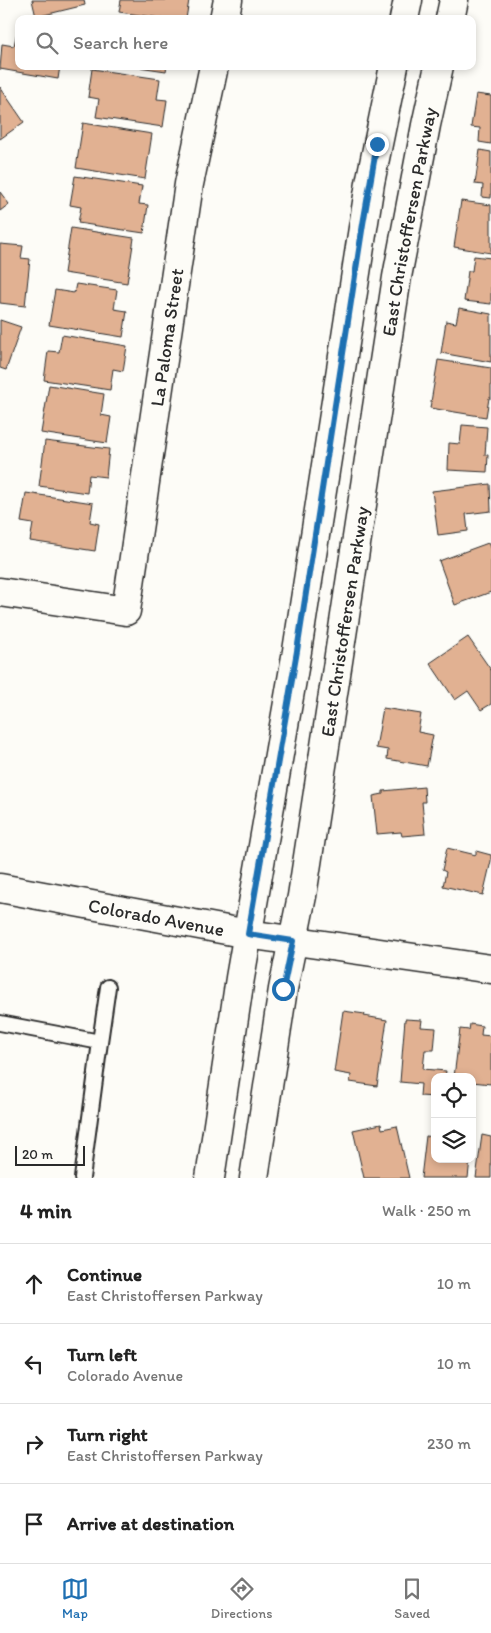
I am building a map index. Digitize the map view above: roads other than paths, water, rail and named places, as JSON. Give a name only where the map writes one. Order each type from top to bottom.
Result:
[{"type":"street","points":[[225,15],[228,0]]},
{"type":"street","points":[[405,15],[408,0]]},
{"type":"street","points":[[451,15],[454,0]]},
{"type":"street","name":"La Paloma Street","points":[[0,592],[126,610],[189,184],[213,70]]},
{"type":"street","points":[[210,1178],[248,934],[297,651],[368,191],[393,70]]},
{"type":"street","name":"East Christoffersen Parkway","points":[[254,1178],[283,989],[303,886],[397,277],[438,70]]},
{"type":"street","name":"Colorado Avenue","points":[[0,888],[248,934],[491,969]]},
{"type":"lane","points":[[82,1178],[108,987]]},
{"type":"lane","points":[[0,1024],[100,1042]]}]
